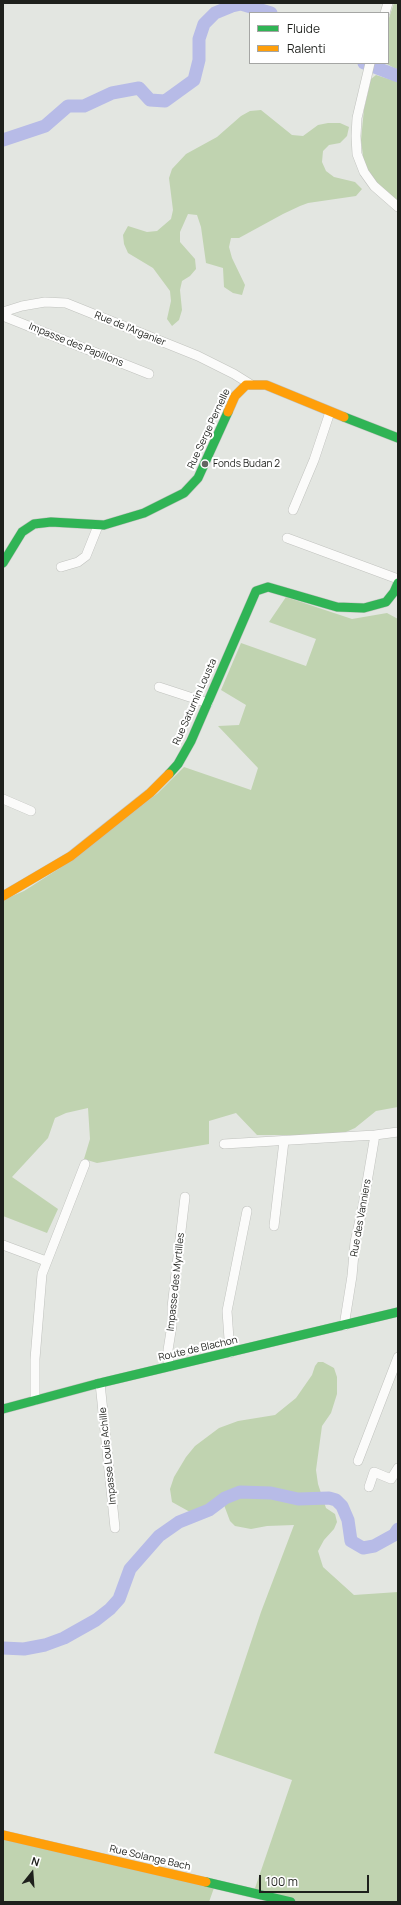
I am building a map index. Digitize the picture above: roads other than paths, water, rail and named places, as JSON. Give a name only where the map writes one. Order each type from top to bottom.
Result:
[{"type":"street","points":[[369,67],[357,118],[357,154],[364,172],[374,186],[398,207]]},
{"type":"street","name":"Rue de l'Arganier","points":[[3,312],[22,306],[45,302],[66,303],[198,356],[234,374],[250,384]]},
{"type":"street","name":"Impasse des Papillons","points":[[3,316],[149,374]]},
{"type":"street","points":[[250,384],[266,385],[330,412],[398,438]]},
{"type":"street","name":"Rue Serge Pernelle","points":[[3,564],[22,532],[34,524],[51,522],[98,526],[144,513],[178,497],[189,490],[205,464],[235,396],[241,388],[250,384]]},
{"type":"street","points":[[293,510],[314,460],[330,412]]},
{"type":"street","points":[[61,567],[78,562],[86,556],[98,526]]},
{"type":"street","points":[[287,538],[398,579]]},
{"type":"street","name":"Rue Saturnin Lousta","points":[[3,896],[71,856],[150,793],[178,764],[191,741],[256,590],[268,587],[337,607],[364,608],[386,602],[394,592],[398,583]]},
{"type":"street","points":[[159,687],[208,703]]},
{"type":"street","points":[[3,800],[31,811]]},
{"type":"street","points":[[224,1144],[375,1135],[398,1132]]},
{"type":"street","name":"Rue des Vanniers","points":[[344,1326],[352,1276],[355,1238],[363,1206],[375,1135]]},
{"type":"street","points":[[274,1226],[284,1141]]},
{"type":"street","points":[[36,1400],[36,1359],[40,1293],[46,1261],[85,1164]]},
{"type":"street","name":"Impasse des Myrtilles","points":[[169,1367],[168,1350],[172,1325],[172,1307],[186,1197]]},
{"type":"street","points":[[230,1353],[227,1312],[247,1211]]},
{"type":"street","points":[[3,1245],[46,1261]]},
{"type":"street","name":"Route de Blachon","points":[[3,1409],[100,1383],[398,1312]]},
{"type":"street","points":[[358,1461],[398,1357]]},
{"type":"street","name":"Impasse Louis Achille","points":[[100,1383],[115,1528]]},
{"type":"street","points":[[369,1487],[374,1472],[391,1479],[398,1468]]},
{"type":"street","name":"Rue Solange Bach","points":[[3,1835],[291,1902]]},
{"type":"waterway","points":[[3,140],[45,126],[68,106],[84,106],[112,93],[139,88],[150,100],[165,101],[194,80],[199,60],[199,39],[204,24],[215,13],[241,4],[268,12]]},
{"type":"waterway","points":[[367,64],[398,76]]},
{"type":"waterway","points":[[3,1648],[24,1649],[45,1645],[64,1638],[96,1620],[110,1609],[119,1599],[130,1569],[159,1536],[179,1522],[209,1510],[225,1498],[240,1492],[271,1493],[298,1499],[329,1498],[336,1500],[342,1506],[348,1520],[351,1541],[363,1548],[374,1546],[394,1535],[398,1529]]},
{"type":"place","name":"Fonds Budan 2","points":[[205,464]]}]
